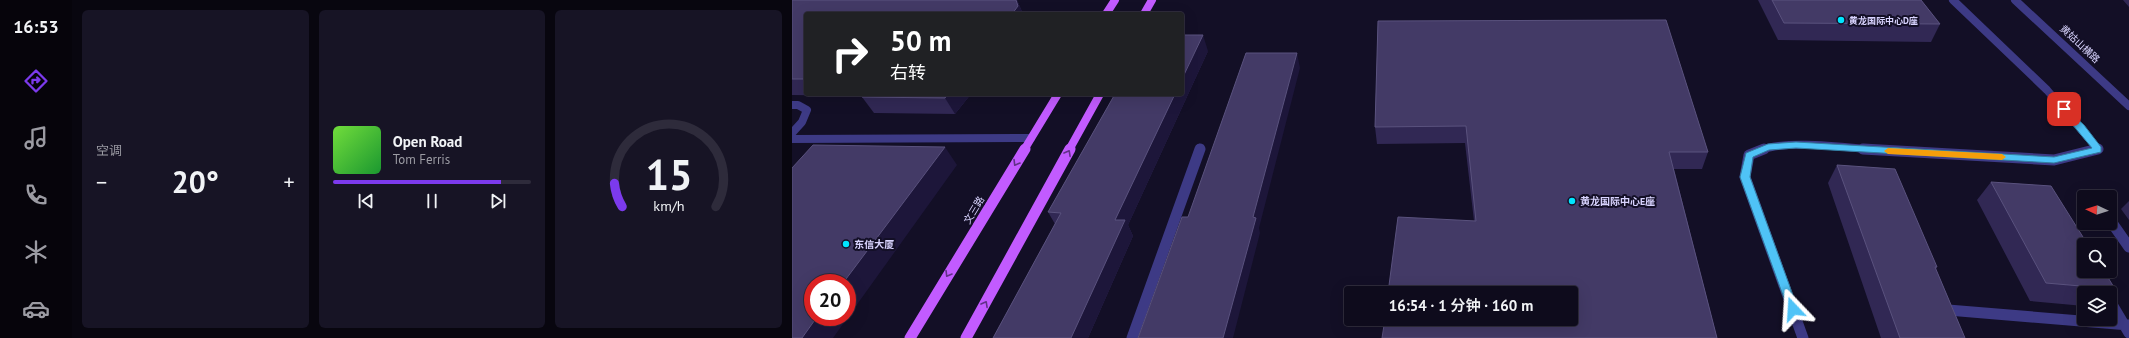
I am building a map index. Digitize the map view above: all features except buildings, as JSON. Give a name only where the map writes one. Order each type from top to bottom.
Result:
[{"type":"main road","points":[[1107,12],[1115,0]]},
{"type":"main road","points":[[1145,12],[1152,0]]},
{"type":"main road","name":"文三路","points":[[910,338],[1057,96]]},
{"type":"main road","points":[[966,338],[1099,96]]},
{"type":"street","points":[[1803,338],[1745,177],[1749,155],[1768,147],[1796,145],[2054,160],[2098,149],[2081,127],[2047,90],[1953,0]]},
{"type":"street","name":"黄姑山横路","points":[[2015,0],[2129,106]]},
{"type":"street","points":[[792,104],[798,105],[807,110],[802,122],[792,133]]},
{"type":"street","points":[[792,139],[1031,138]]},
{"type":"street","points":[[1132,338],[1200,148]]},
{"type":"street","points":[[2117,230],[2129,247]]},
{"type":"street","points":[[1942,296],[1953,324]]},
{"type":"street","points":[[1948,310],[2127,328]]},
{"type":"street","points":[[2117,312],[2127,328]]},
{"type":"slow traffic","points":[[1888,151],[2002,157]]},
{"type":"place","name":"黄龙国际中心D座","points":[[1841,20]]},
{"type":"place","name":"黄龙国际中心E座","points":[[1572,201]]},
{"type":"place","name":"东信大厦","points":[[846,244]]},
{"type":"route","points":[[1793,309],[1745,177],[1749,155],[1768,147],[1796,145],[2054,160],[2098,149],[2081,127],[2064,109]]}]
